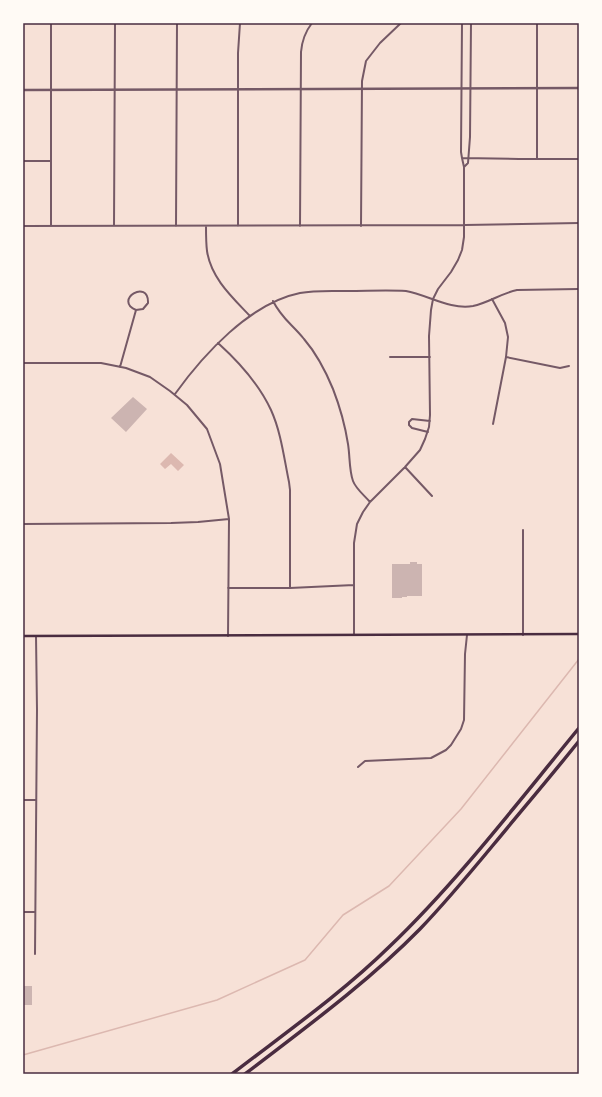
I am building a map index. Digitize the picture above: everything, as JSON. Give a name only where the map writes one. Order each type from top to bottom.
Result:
[{"type":"highway","points":[[232,1074],[343,987],[388,948],[462,870],[579,728]]},
{"type":"highway","points":[[245,1074],[335,1005],[379,968],[420,929],[474,869],[579,741]]},
{"type":"main road","points":[[23,636],[577,634]]},
{"type":"street","points":[[51,23],[51,226]]},
{"type":"street","points":[[114,226],[115,23]]},
{"type":"street","points":[[176,226],[177,23]]},
{"type":"street","points":[[238,226],[238,53],[240,23]]},
{"type":"street","points":[[300,226],[301,52],[302,40],[312,23]]},
{"type":"street","points":[[361,226],[362,81],[366,61],[380,43],[401,23]]},
{"type":"street","points":[[354,635],[355,530],[360,517],[370,502],[420,450],[428,432],[430,421],[430,316],[433,299],[440,285],[451,272],[458,260],[464,243],[464,167],[462,158],[462,23]]},
{"type":"street","points":[[464,167],[468,163],[470,137],[471,23]]},
{"type":"street","points":[[537,23],[537,159]]},
{"type":"street","points":[[23,90],[579,88]]},
{"type":"street","points":[[462,158],[579,159]]},
{"type":"street","points":[[23,161],[51,161]]},
{"type":"street","points":[[23,226],[361,226],[579,223]]},
{"type":"street","points":[[206,226],[208,255],[215,275],[227,292],[250,316]]},
{"type":"street","points":[[175,394],[206,354],[238,325],[273,301],[299,293],[319,291],[406,291],[458,306],[466,306],[480,304],[517,290],[578,289]]},
{"type":"street","points":[[140,292],[145,294],[148,303],[143,309],[136,310],[131,307],[129,300],[133,293],[140,292]]},
{"type":"street","points":[[492,299],[501,314],[507,330],[508,344],[493,424]]},
{"type":"street","points":[[273,301],[281,316],[299,333],[310,347],[332,387],[340,406],[344,422],[352,480],[358,490],[370,502]]},
{"type":"street","points":[[120,367],[136,310]]},
{"type":"street","points":[[218,343],[243,369],[259,389],[277,426],[290,490],[290,588]]},
{"type":"street","points":[[390,357],[430,357]]},
{"type":"street","points":[[506,357],[560,368],[568,366]]},
{"type":"street","points":[[23,363],[101,363],[120,367],[150,378],[175,394],[187,405],[207,429],[220,464],[228,519],[228,636]]},
{"type":"street","points":[[428,432],[412,428],[409,425],[410,420],[412,419],[430,421]]},
{"type":"street","points":[[404,467],[432,496]]},
{"type":"street","points":[[23,524],[171,523],[228,519]]},
{"type":"street","points":[[523,530],[523,635]]},
{"type":"street","points":[[228,588],[354,586]]},
{"type":"street","points":[[358,767],[365,761],[431,758],[446,750],[451,745],[461,729],[464,720],[465,654],[467,635]]},
{"type":"street","points":[[35,954],[36,636]]},
{"type":"street","points":[[23,800],[36,800]]},
{"type":"street","points":[[23,912],[35,912]]},
{"type":"shaded area","points":[[171,453],[184,465],[178,471],[171,464],[165,469],[160,464]]},
{"type":"building","points":[[133,397],[147,409],[126,432],[111,418]]},
{"type":"building","points":[[410,562],[422,564],[422,596],[392,598],[392,564],[410,564]]},
{"type":"building","points":[[23,986],[32,986],[32,1005],[23,1005]]},
{"type":"waterway","points":[[23,1055],[217,1000],[305,960],[343,915],[389,886],[461,809],[579,659]]}]
